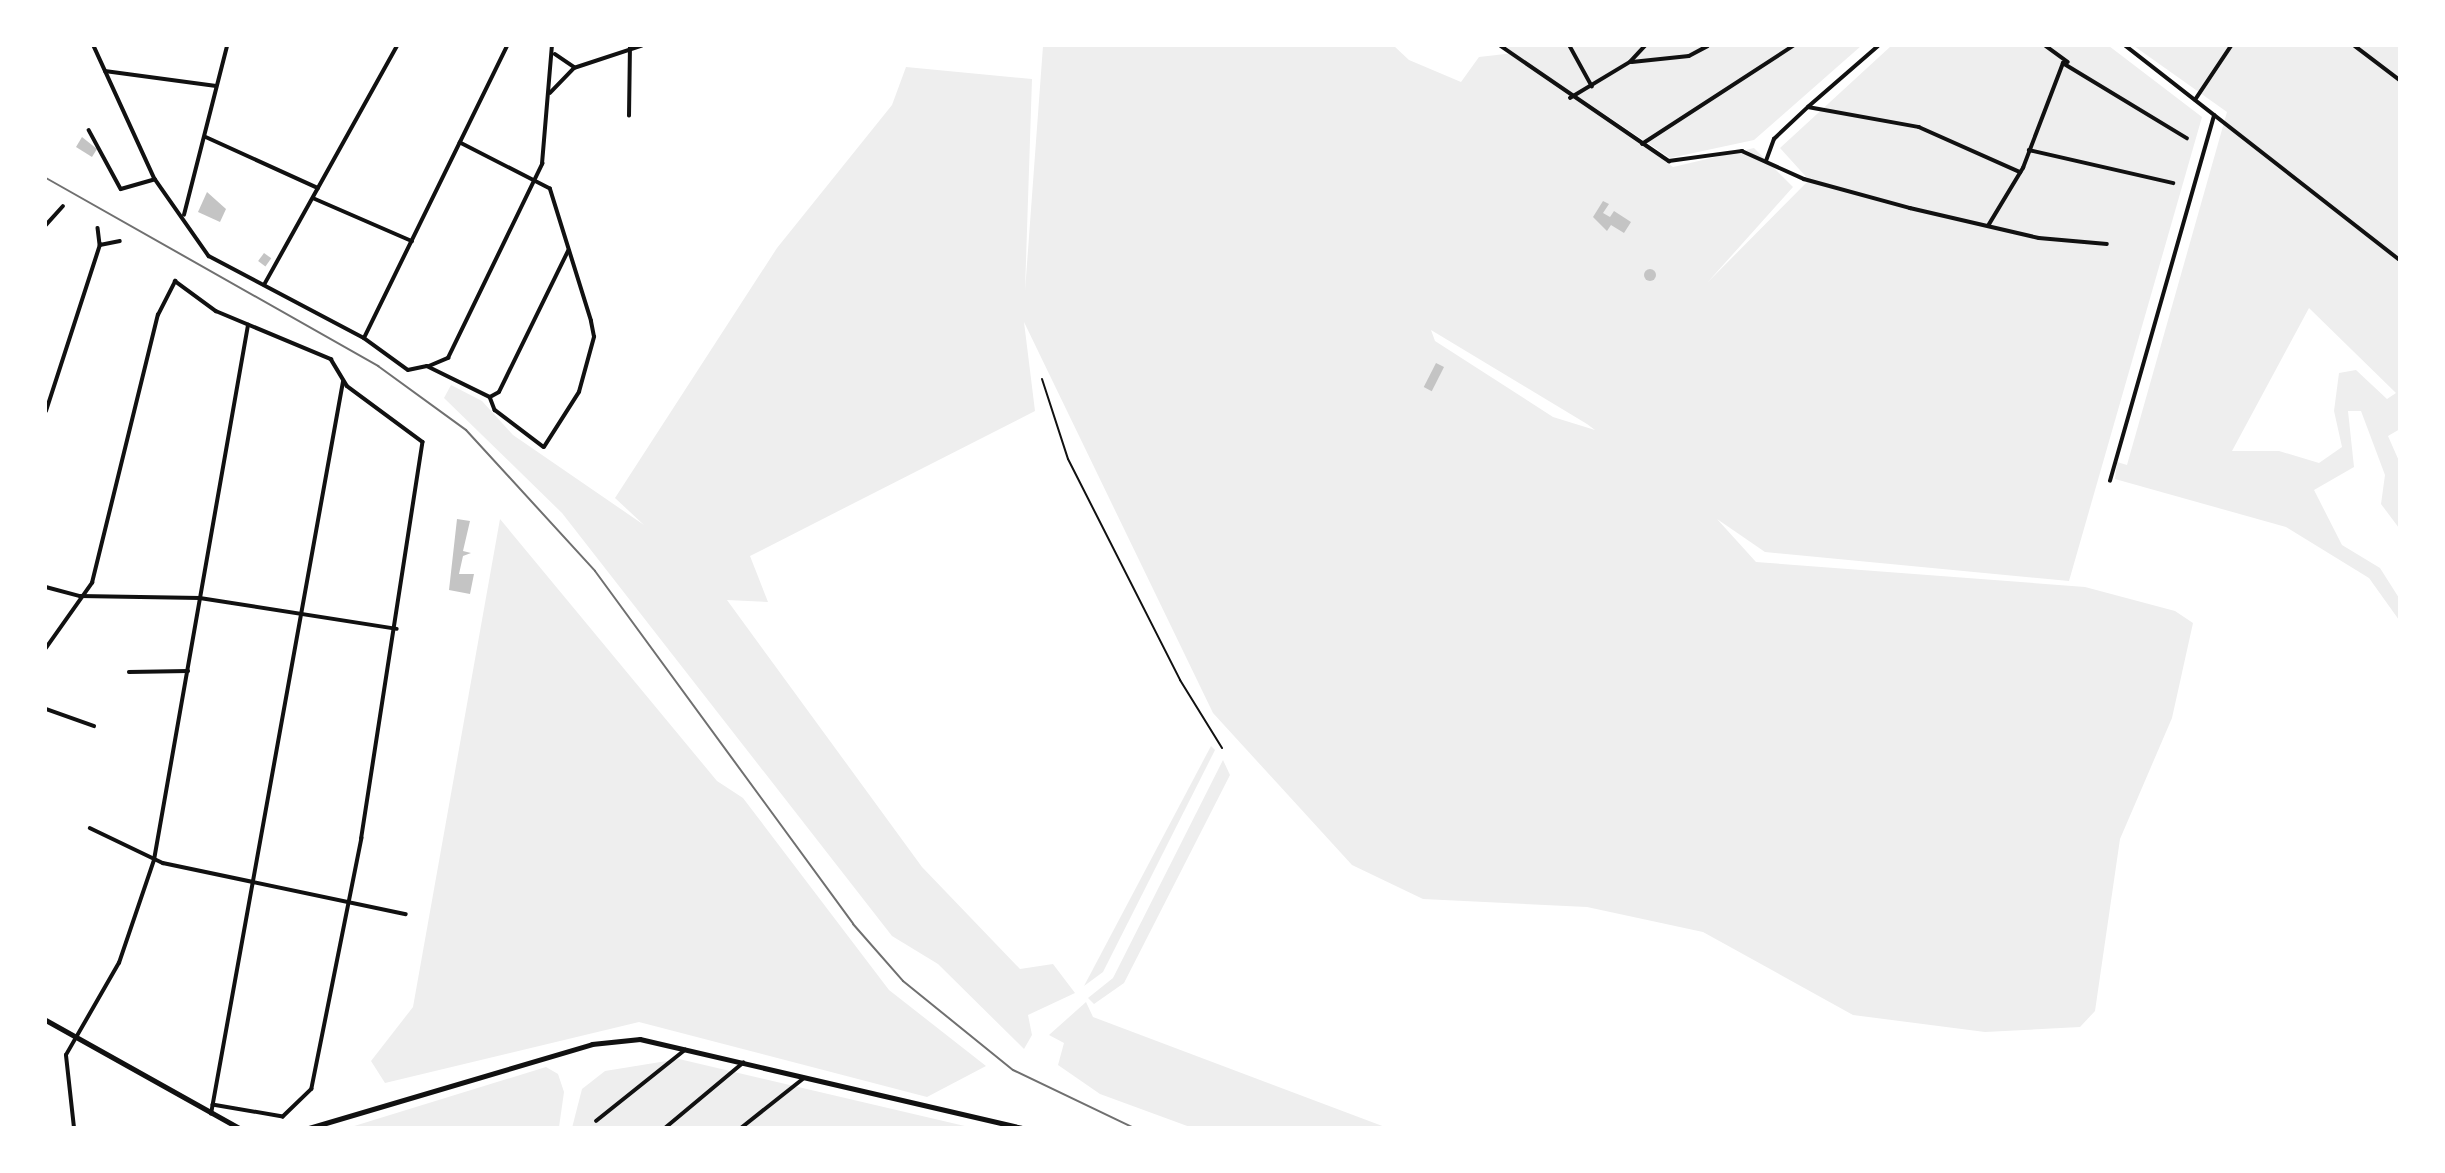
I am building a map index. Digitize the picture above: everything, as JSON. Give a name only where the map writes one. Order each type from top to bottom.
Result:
[{"type":"main road","points":[[46,1020],[239,1128]]},
{"type":"main road","points":[[309,1128],[592,1044],[646,1039],[1021,1128]]},
{"type":"street","points":[[94,46],[155,179],[184,215],[209,256],[364,338],[408,370],[448,358],[535,178],[547,143],[548,97],[554,52],[552,46]]},
{"type":"street","points":[[184,215],[227,46]]},
{"type":"street","points":[[263,286],[397,46]]},
{"type":"street","points":[[364,338],[507,46]]},
{"type":"street","points":[[548,97],[574,68],[641,46]]},
{"type":"street","points":[[1502,46],[1570,98],[1642,144],[1680,164],[1742,151],[1809,180],[1988,226],[2107,244]]},
{"type":"street","points":[[1570,46],[1592,86]]},
{"type":"street","points":[[1570,98],[1630,62],[1645,46]]},
{"type":"street","points":[[1630,62],[1689,55],[1707,46]]},
{"type":"street","points":[[1642,144],[1793,46]]},
{"type":"street","points":[[1766,161],[1774,139],[1878,46]]},
{"type":"street","points":[[2046,46],[2187,138]]},
{"type":"street","points":[[2126,46],[2399,260]]},
{"type":"street","points":[[2195,100],[2231,46]]},
{"type":"street","points":[[2355,46],[2399,80]]},
{"type":"street","points":[[629,116],[630,48]]},
{"type":"street","points":[[554,52],[574,68]]},
{"type":"street","points":[[1988,226],[2020,172],[2058,72],[2070,64]]},
{"type":"street","points":[[105,71],[216,86]]},
{"type":"street","points":[[1808,107],[1919,127],[2020,172]]},
{"type":"street","points":[[2110,481],[2214,116]]},
{"type":"street","points":[[89,130],[121,189],[155,179]]},
{"type":"street","points":[[205,137],[318,187]]},
{"type":"street","points":[[427,366],[490,397],[495,410],[544,447],[579,392],[594,337],[550,189],[535,178],[460,144]]},
{"type":"street","points":[[2029,150],[2173,183]]},
{"type":"street","points":[[313,198],[412,241]]},
{"type":"street","points":[[46,225],[63,206]]},
{"type":"street","points":[[46,411],[100,245],[98,228]]},
{"type":"street","points":[[100,245],[120,241]]},
{"type":"street","points":[[490,397],[499,392],[569,249]]},
{"type":"street","points":[[46,648],[80,596],[92,583],[158,316],[175,281],[294,348],[324,355],[339,368],[343,382],[256,879],[211,1114]]},
{"type":"street","points":[[74,1128],[66,1055],[73,1034],[102,1002],[154,860],[248,324]]},
{"type":"street","points":[[213,1105],[283,1117],[312,1089],[349,904],[397,629],[423,442],[343,382]]},
{"type":"street","points":[[46,587],[80,596],[200,598],[302,618],[397,629]]},
{"type":"street","points":[[130,672],[188,671]]},
{"type":"street","points":[[46,709],[94,726]]},
{"type":"street","points":[[90,828],[154,860],[256,879],[349,904],[407,914]]},
{"type":"street","points":[[596,1121],[687,1048]]},
{"type":"street","points":[[664,1128],[745,1062]]},
{"type":"street","points":[[741,1128],[805,1076]]},
{"type":"street","points":[[988,1128],[996,1122]]},
{"type":"path","points":[[1042,379],[1068,459],[1180,680],[1222,748]]},
{"type":"shaded area","points":[[1043,46],[1394,46],[1409,60],[1461,82],[1479,57],[1514,53],[1505,46],[1861,46],[1754,140],[1670,158],[1549,77],[1673,167],[1754,148],[1793,187],[1707,283],[1809,180],[1780,148],[1891,46],[2109,46],[2202,117],[2069,581],[1765,552],[1717,519],[1756,562],[2085,587],[2175,611],[2193,623],[2172,718],[2120,839],[2095,1011],[2080,1027],[1985,1032],[1853,1015],[1703,932],[1587,907],[1423,899],[1352,865],[1213,713],[1024,322],[1035,411],[750,556],[768,602],[727,600],[922,867],[1020,969],[1053,964],[1075,993],[1028,1015],[1032,1035],[1024,1049],[938,964],[892,936],[562,513],[444,398],[451,385],[482,401],[513,435],[644,525],[615,498],[777,248],[892,105],[906,67],[1032,79],[1025,291]],"holes":[[[1431,330],[1595,430],[1553,417],[1435,341]]]},
{"type":"shaded area","points":[[2134,46],[2399,46],[2400,429],[2388,436],[2399,461],[2399,528],[2381,504],[2385,475],[2361,411],[2348,411],[2354,467],[2314,490],[2342,545],[2380,568],[2399,598],[2399,620],[2369,578],[2286,527],[2115,479],[2117,462],[2127,465],[2227,112]],"holes":[[[2309,308],[2396,393],[2387,399],[2356,370],[2339,373],[2334,411],[2342,447],[2319,463],[2279,451],[2232,451]]]},
{"type":"shaded area","points":[[500,519],[717,781],[743,798],[889,990],[986,1066],[927,1097],[639,1022],[385,1083],[371,1061],[413,1007]]},
{"type":"shaded area","points":[[1211,746],[1215,750],[1103,972],[1084,986]]},
{"type":"shaded area","points":[[1223,760],[1230,775],[1124,983],[1094,1004],[1088,998],[1113,978]]},
{"type":"shaded area","points":[[1086,1002],[1093,1017],[1385,1127],[1190,1127],[1100,1094],[1058,1065],[1064,1043],[1049,1035]]},
{"type":"shaded area","points":[[679,1059],[969,1127],[572,1128],[582,1089],[605,1071]]},
{"type":"shaded area","points":[[546,1067],[558,1074],[564,1092],[559,1127],[351,1127]]},
{"type":"building","points":[[82,137],[97,149],[92,157],[76,147]]},
{"type":"building","points":[[207,192],[226,209],[220,222],[198,212]]},
{"type":"building","points":[[1603,201],[1609,204],[1603,213],[1610,217],[1614,211],[1631,222],[1624,233],[1611,225],[1607,231],[1593,217]]},
{"type":"building","points":[[264,253],[271,258],[265,266],[258,261]]},
{"type":"building","points":[[1650,269],[1656,275],[1650,281],[1644,275]]},
{"type":"building","points":[[1436,363],[1444,367],[1432,391],[1424,387]]},
{"type":"building","points":[[457,519],[470,521],[463,551],[471,553],[463,556],[459,574],[474,574],[470,594],[449,590]]},
{"type":"railway","points":[[46,178],[378,366],[466,430],[595,571],[853,924],[903,981],[1013,1070],[1134,1128]]}]
